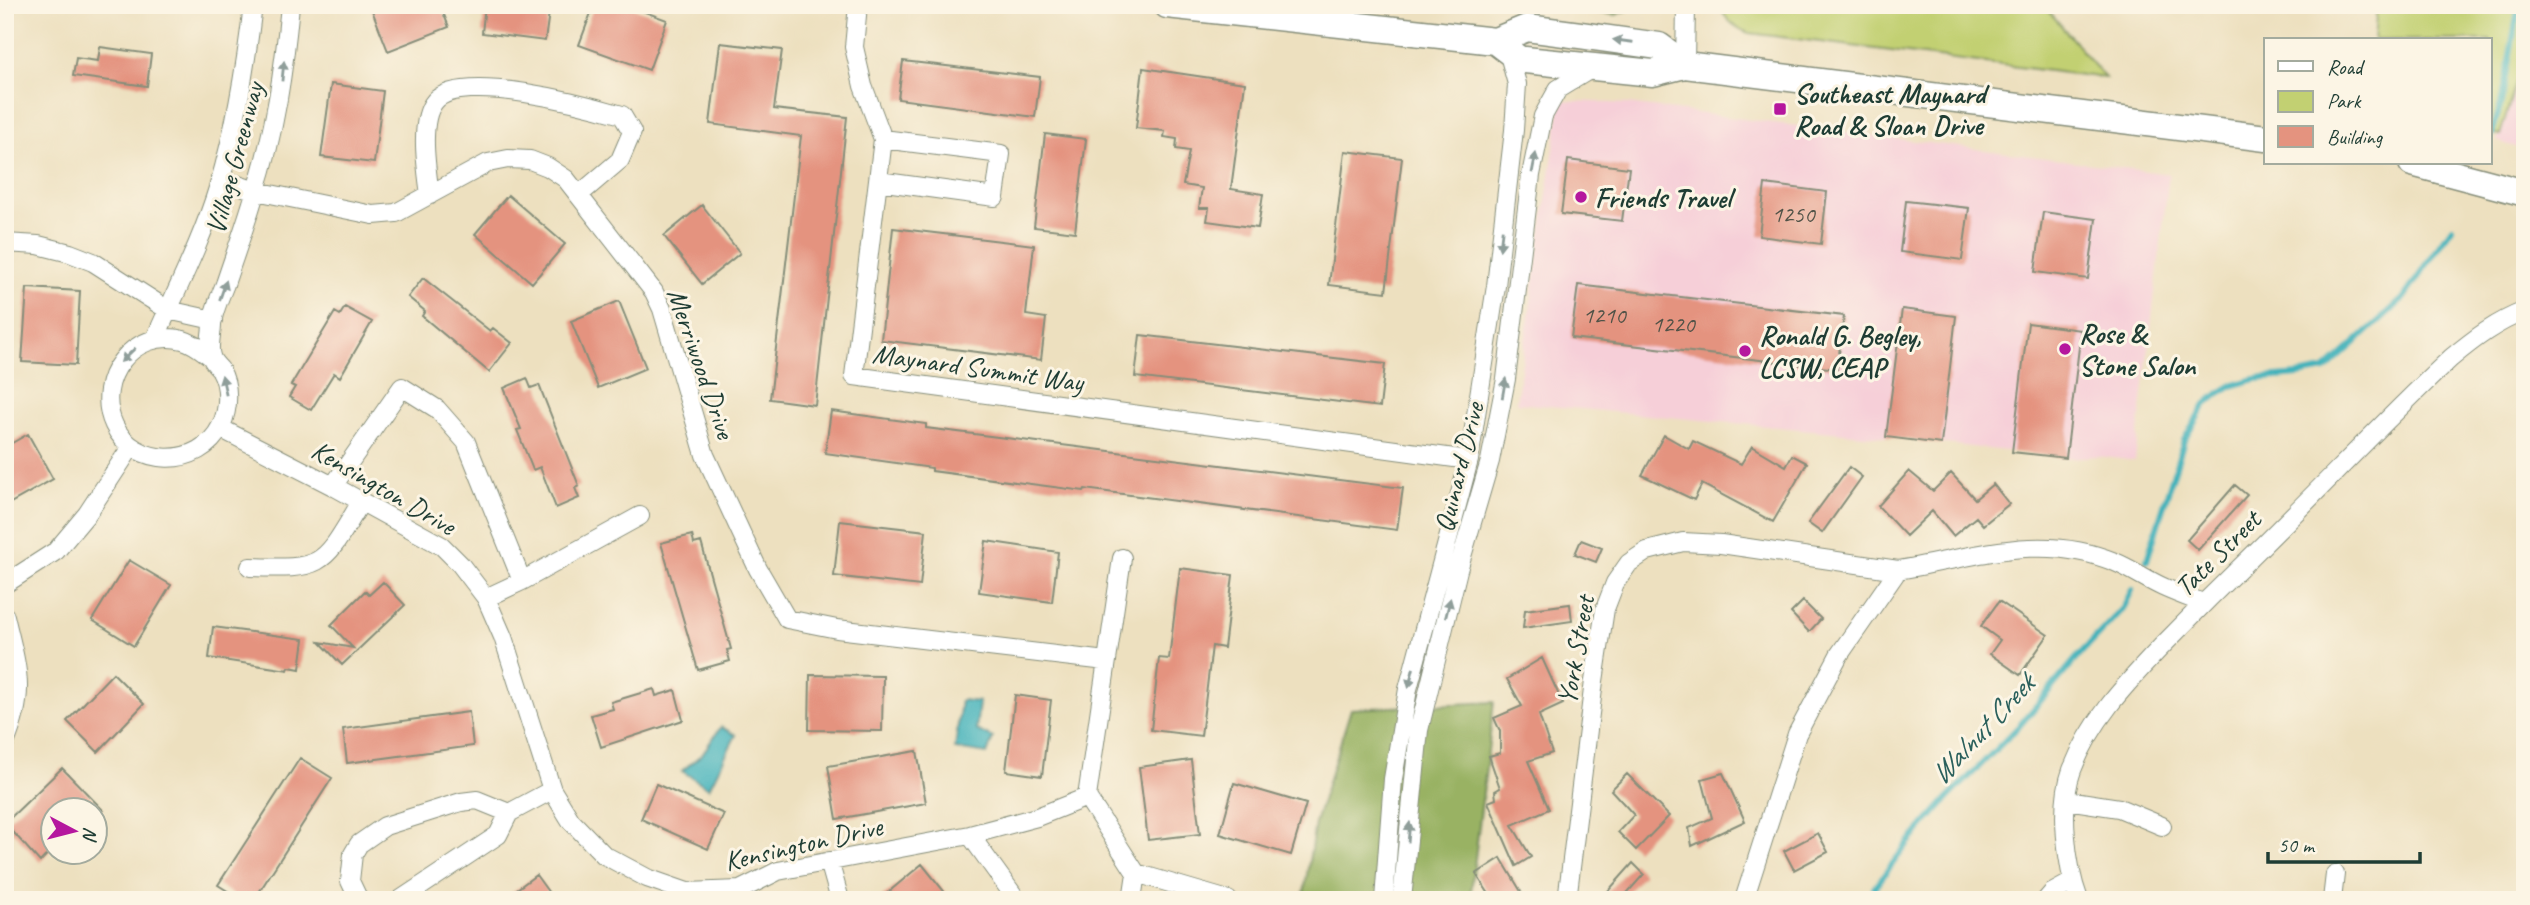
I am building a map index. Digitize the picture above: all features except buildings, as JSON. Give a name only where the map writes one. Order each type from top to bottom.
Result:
[{"type":"main road","points":[[1167,5],[1502,46],[1520,60],[1653,73],[1685,65],[2264,138]]},
{"type":"main road","points":[[1502,46],[1527,28],[1659,46],[1685,65]]},
{"type":"main road","points":[[2416,164],[2525,193]]},
{"type":"street","name":"Village Greenway","points":[[155,339],[198,242],[220,179],[239,93],[253,5]]},
{"type":"street","name":"Village Greenway","points":[[220,428],[227,410],[227,391],[221,372],[211,356],[212,320],[256,191],[282,82],[290,5]]},
{"type":"street","name":"Maynard Summit Way","points":[[858,5],[854,47],[863,86],[883,139],[854,376],[1469,460]]},
{"type":"street","points":[[1685,65],[1686,5]]},
{"type":"street","name":"Quinard Drive","points":[[1384,900],[1393,779],[1408,689],[1469,460],[1496,286],[1517,84],[1502,46]]},
{"type":"street","name":"Quinard Drive","points":[[1402,900],[1419,730],[1458,570],[1490,461],[1506,379],[1531,175],[1543,116],[1558,89],[1594,67]]},
{"type":"street","points":[[430,195],[425,154],[427,121],[435,101],[451,90],[483,89],[576,102],[622,115],[632,132],[620,160],[580,194]]},
{"type":"street","points":[[878,181],[995,197],[1001,154],[883,139]]},
{"type":"street","name":"Merriwood Drive","points":[[220,179],[256,191],[373,215],[396,213],[488,163],[508,159],[530,160],[548,167],[566,178],[580,194],[654,292],[662,309],[705,455],[758,569],[787,620],[837,629],[1106,660]]},
{"type":"street","points":[[5,243],[38,245],[69,253],[93,262],[168,310],[212,320]]},
{"type":"street","name":"Tate Street","points":[[2079,900],[2066,846],[2067,800],[2071,773],[2081,748],[2112,698],[2203,603],[2451,358],[2484,331],[2525,311]]},
{"type":"street","points":[[211,356],[185,341],[170,338],[155,339],[137,346],[122,359],[111,376],[107,395],[109,415],[117,432],[131,447],[149,456],[169,459],[190,455],[207,444],[220,428]]},
{"type":"street","points":[[333,486],[402,387],[437,409],[466,442],[522,581]]},
{"type":"street","name":"Kensington Drive","points":[[220,428],[442,546],[460,564],[486,598],[503,637],[552,790],[571,821],[604,855],[685,896],[740,890],[778,871],[970,835],[1037,817],[1087,797]]},
{"type":"street","points":[[5,583],[56,551],[87,514],[131,447]]},
{"type":"street","points":[[250,567],[294,569],[313,565],[332,551],[361,502]]},
{"type":"street","points":[[486,598],[640,516]]},
{"type":"street","name":"York Street","points":[[1567,900],[1605,609],[1615,583],[1629,563],[1647,551],[1683,542],[1721,544],[1898,570],[2006,548],[2048,546],[2116,562],[2162,587],[2203,603]]},
{"type":"street","points":[[1122,558],[1087,797],[1136,873],[1228,900]]},
{"type":"street","points":[[1744,900],[1797,734],[1839,655],[1898,570]]},
{"type":"street","points":[[5,616],[19,677],[17,712],[5,743]]},
{"type":"street","points":[[400,900],[498,835],[509,813],[552,790]]},
{"type":"street","points":[[359,900],[350,881],[353,854],[359,844],[385,826],[461,802],[477,800],[509,813]]},
{"type":"street","points":[[2067,800],[2119,808],[2162,826]]},
{"type":"street","points":[[970,835],[1017,900]]},
{"type":"street","points":[[829,861],[840,900]]},
{"type":"street","points":[[1132,900],[1136,873]]},
{"type":"street","points":[[2332,900],[2335,874]]},
{"type":"street","points":[[2046,900],[2052,893],[2073,882]]},
{"type":"shaded area","points":[[2525,54],[2525,150],[2497,141]]},
{"type":"shaded area","points":[[1561,100],[1628,104],[2169,174],[2135,461],[2098,456],[2066,458],[1886,437],[1516,403]]},
{"type":"green space","points":[[1540,5],[1639,5],[1616,15]]},
{"type":"green space","points":[[1719,5],[2044,5],[2105,78],[1749,33],[1731,23]]},
{"type":"green space","points":[[2377,5],[2525,5],[2525,54],[2500,135],[2492,133],[2492,38],[2374,38]]},
{"type":"green space","points":[[1494,702],[1470,900],[1303,900],[1315,823],[1351,709]]},
{"type":"water","points":[[961,700],[979,702],[976,730],[993,738],[987,754],[955,749]]},
{"type":"water","points":[[721,727],[736,735],[709,788],[682,771],[702,754]]},
{"type":"waterway","name":"Walnut Creek","points":[[2492,134],[2501,104],[2519,5]]},
{"type":"waterway","name":"Walnut Creek","points":[[2147,560],[2184,440],[2205,405],[2231,386],[2255,379],[2325,370],[2403,299],[2452,228]]},
{"type":"waterway","name":"Walnut Creek","points":[[1865,900],[1909,842],[2020,725],[2124,607],[2132,590]]},
{"type":"place","name":"Southeast Maynard Road & Sloan Drive","points":[[1780,109]]},
{"type":"place","name":"Friends Travel","points":[[1581,197]]},
{"type":"place","name":"Rose & Stone Salon","points":[[2065,349]]},
{"type":"place","name":"Ronald G. Begley, LCSW, CEAP","points":[[1745,351]]}]
